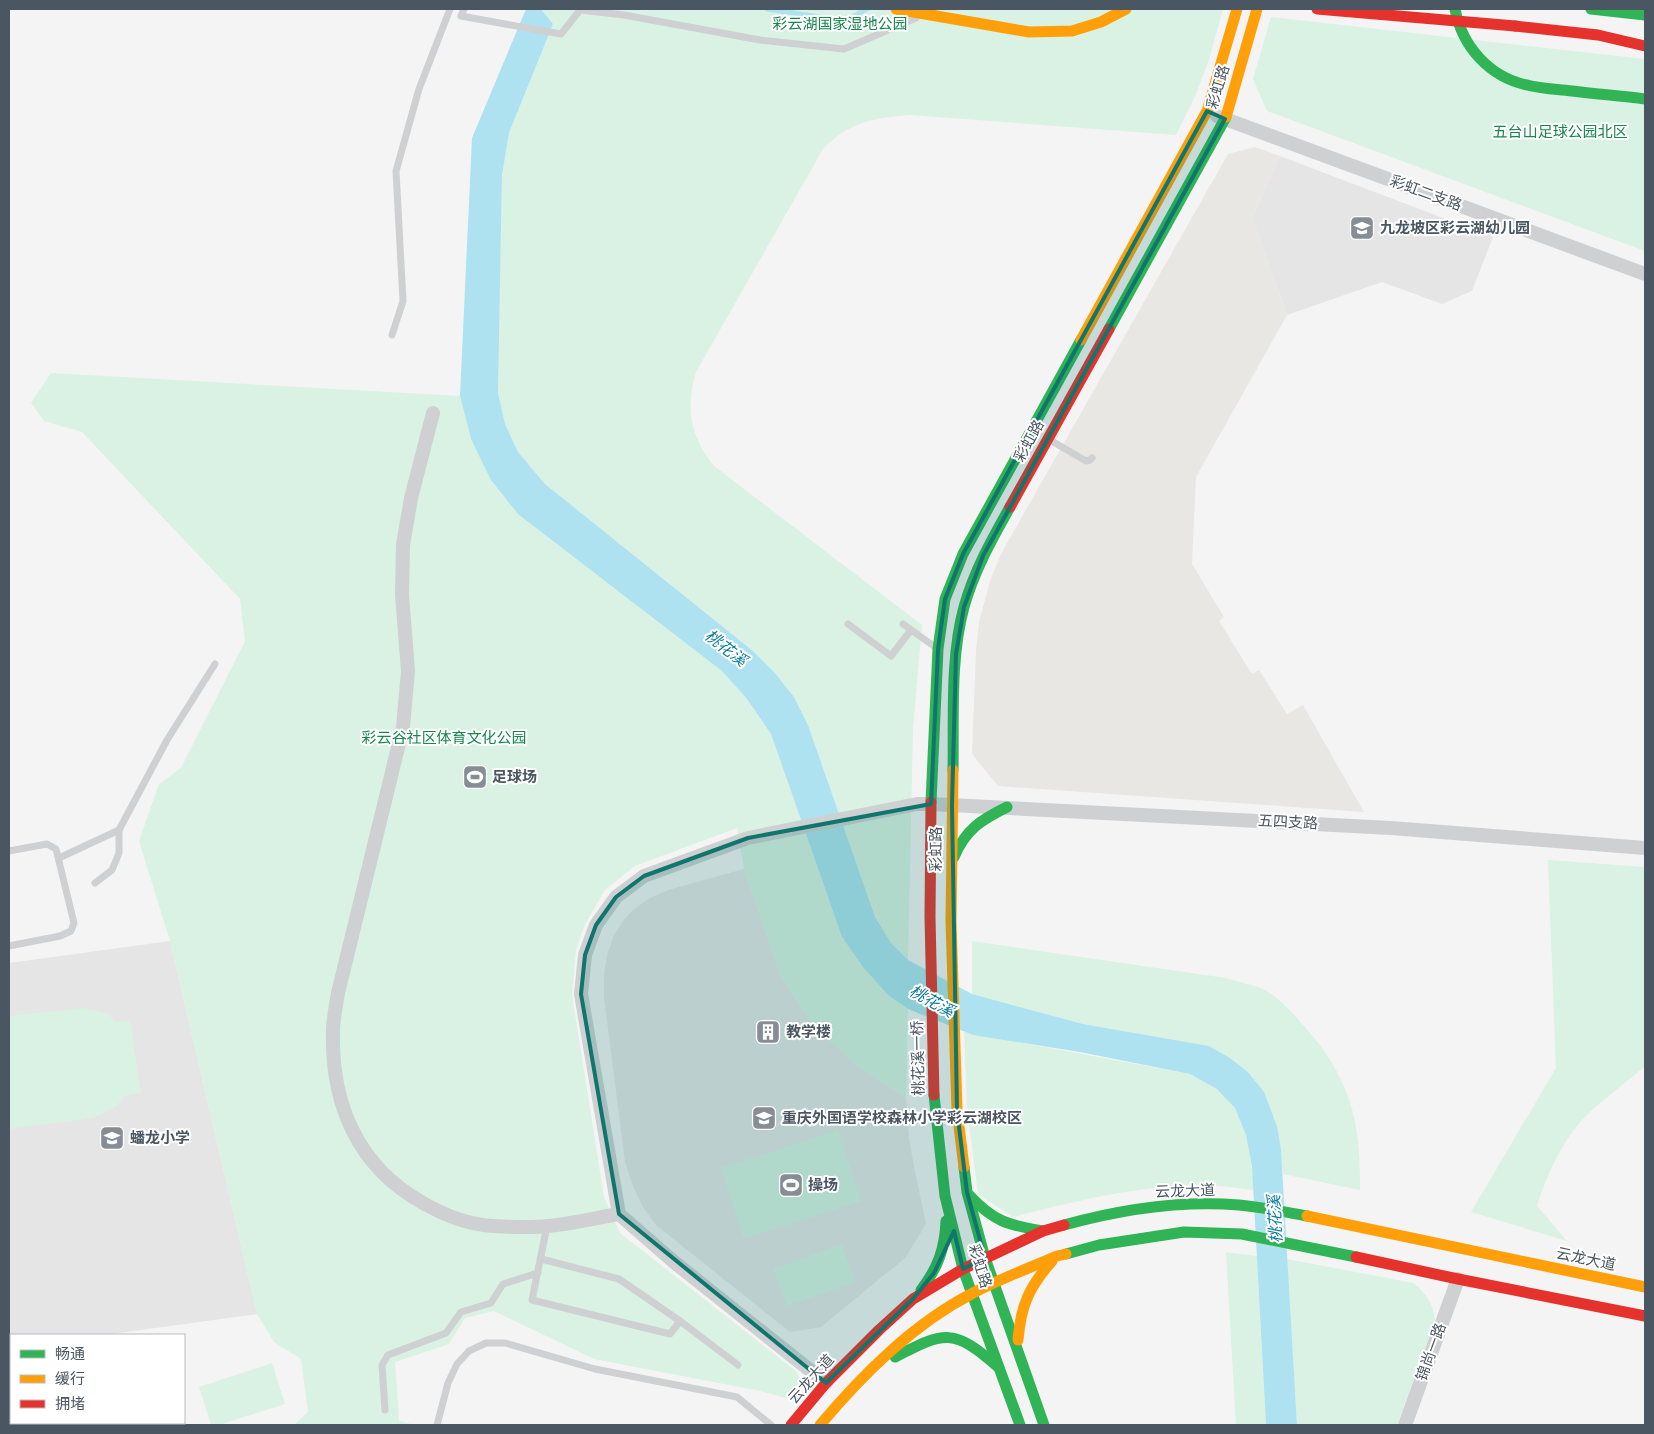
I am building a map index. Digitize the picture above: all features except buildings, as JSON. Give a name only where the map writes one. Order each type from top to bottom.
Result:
[{"type":"main road","points":[[896,9],[1029,32],[1072,31],[1101,22],[1126,9]]},
{"type":"main road","name":"彩虹路","points":[[930,917],[924,804],[938,649],[945,600],[963,554],[1207,111],[1237,9]]},
{"type":"main road","name":"彩虹路","points":[[1044,1425],[985,1258],[967,1192],[957,1110],[951,921],[956,654],[964,607],[982,556],[1225,119],[1257,9]]},
{"type":"main road","points":[[1317,9],[1515,26],[1605,36],[1645,46]]},
{"type":"main road","points":[[1455,9],[1456,21],[1465,41],[1476,56],[1493,71],[1516,82],[1540,88],[1645,100]]},
{"type":"main road","points":[[1591,9],[1645,15]]},
{"type":"main road","points":[[951,866],[959,844],[967,831],[978,822],[1007,807]]},
{"type":"main road","name":"桃花溪一桥","points":[[930,917],[934,1108]]},
{"type":"main road","name":"彩虹路","points":[[934,1108],[945,1196],[963,1269],[1020,1425]]},
{"type":"main road","points":[[967,1192],[981,1209],[996,1221],[1012,1226],[1043,1231]]},
{"type":"main road","points":[[913,1299],[934,1273],[942,1256],[946,1236],[945,1196]]},
{"type":"main road","name":"云龙大道","points":[[791,1425],[826,1383],[913,1299],[963,1269],[1043,1231],[1089,1218],[1136,1208],[1182,1203],[1240,1205],[1319,1218],[1645,1287]]},
{"type":"main road","points":[[820,1425],[844,1396],[871,1369],[918,1327],[972,1293],[1057,1256],[1099,1245],[1176,1234],[1242,1234],[1645,1316]]},
{"type":"main road","points":[[1017,1347],[1020,1315],[1026,1294],[1037,1277],[1057,1256]]},
{"type":"main road","points":[[871,1369],[932,1338],[952,1338],[974,1346],[998,1367]]},
{"type":"street","name":"彩虹二支路","points":[[1207,111],[1645,274]]},
{"type":"street","points":[[433,413],[411,498],[403,545],[402,595],[408,671],[403,727],[338,994],[332,1029],[334,1067],[341,1104],[358,1142],[379,1171],[410,1196],[445,1215],[492,1226],[547,1226],[619,1214],[674,1262],[826,1383]]},
{"type":"street","name":"五四支路","points":[[619,1214],[581,994],[587,947],[596,925],[616,896],[644,876],[748,838],[924,804],[1391,828],[1645,848]]},
{"type":"street","name":"锦尚一路","points":[[1405,1425],[1458,1279]]},
{"type":"lane","points":[[392,335],[403,301],[396,171],[419,89],[450,9]]},
{"type":"lane","points":[[464,9],[461,16],[561,34],[580,10],[624,15],[760,40],[844,49],[937,9]]},
{"type":"lane","points":[[1048,439],[1086,461],[1092,458]]},
{"type":"lane","points":[[848,624],[891,656],[911,630]]},
{"type":"lane","points":[[903,624],[938,649]]},
{"type":"lane","points":[[95,883],[112,870],[119,853],[119,830],[167,740],[215,664]]},
{"type":"lane","points":[[59,858],[119,830]]},
{"type":"lane","points":[[9,851],[47,844],[56,849],[74,923],[71,931],[60,936],[9,946]]},
{"type":"lane","points":[[547,1226],[532,1300],[670,1334],[680,1321]]},
{"type":"lane","points":[[541,1259],[620,1279],[680,1321],[738,1366]]},
{"type":"lane","points":[[386,1410],[382,1365],[388,1355],[446,1334],[461,1312],[491,1303],[503,1284],[538,1273]]},
{"type":"lane","points":[[438,1425],[448,1384],[457,1364],[469,1351],[486,1343],[505,1343],[595,1369],[736,1397],[771,1425]]},
{"type":"highlighted area","points":[[1207,111],[1225,119],[983,556],[964,607],[956,654],[952,805],[957,1110],[967,1192],[985,1258],[963,1269],[954,1231],[934,1273],[913,1299],[826,1383],[619,1214],[581,994],[585,955],[596,925],[616,897],[644,876],[748,838],[931,804],[938,649],[945,599],[963,554]]},
{"type":"shaded area","points":[[1255,147],[1280,156],[1252,218],[1287,315],[1196,477],[1192,564],[1224,617],[1219,621],[1252,674],[1259,670],[1287,714],[1303,705],[1364,812],[998,786],[972,754],[979,622],[991,578],[1002,552],[1228,154]]},
{"type":"shaded area","name":"九龙坡区彩云湖幼儿园","points":[[1280,156],[1493,237],[1472,291],[1442,304],[1382,282],[1287,315],[1252,218]]},
{"type":"shaded area","name":"重庆外国语学校森林小学彩云湖校区","points":[[744,869],[781,977],[809,1020],[856,1065],[906,1098],[909,1138],[926,1224],[905,1258],[821,1327],[790,1332],[656,1225],[643,1207],[625,1162],[604,997],[604,974],[607,955],[614,935],[633,910],[650,898],[668,890]]},
{"type":"shaded area","name":"蟠龙小学","points":[[170,941],[257,1314],[111,1334],[10,1334],[9,1349],[9,963]]},
{"type":"green space","name":"彩云湖国家湿地公园","points":[[541,9],[1223,9],[1209,60],[1196,94],[1176,135],[910,115],[873,120],[852,127],[842,133],[823,149],[696,372],[691,398],[692,421],[700,444],[714,466],[922,625],[913,729],[908,960],[891,943],[875,917],[808,725],[794,697],[775,673],[753,651],[545,484],[518,452],[505,424],[498,393],[502,175],[509,133],[553,24]]},
{"type":"green space","name":"五台山足球公园北区","points":[[1271,17],[1645,59],[1645,251],[1267,111],[1253,79]]},
{"type":"green space","name":"彩云谷社区体育文化公园","points":[[51,373],[460,396],[471,439],[722,671],[747,699],[771,734],[842,937],[863,967],[888,995],[908,1009],[906,1098],[856,1065],[819,1032],[781,977],[744,869],[737,828],[635,866],[605,890],[585,924],[576,951],[572,995],[604,1197],[620,1233],[797,1372],[802,1388],[793,1400],[760,1391],[594,1359],[494,1311],[465,1318],[449,1344],[395,1362],[399,1421],[415,1425],[294,1425],[308,1412],[301,1359],[274,1342],[257,1314],[170,941],[139,841],[159,784],[181,768],[245,641],[240,599],[82,432],[44,421],[31,403]]},
{"type":"green space","points":[[1548,860],[1645,867],[1645,1066],[1589,1113],[1571,1133],[1551,1168],[1537,1206],[1567,1241],[1471,1212],[1556,1068]]},
{"type":"green space","points":[[972,941],[1226,978],[1259,987],[1269,992],[1291,1011],[1321,1046],[1343,1084],[1355,1123],[1360,1166],[1360,1190],[1283,1174],[1277,1126],[1264,1093],[1248,1072],[1230,1058],[1209,1046],[1083,1024],[972,994]]},
{"type":"green space","points":[[82,1008],[106,1013],[117,1022],[130,1020],[141,1093],[124,1096],[117,1106],[93,1118],[9,1129],[9,1016]]},
{"type":"green space","points":[[964,1032],[1190,1074],[1212,1085],[1228,1099],[1242,1122],[1249,1149],[1254,1190],[1201,1185],[1153,1188],[1083,1200],[1013,1217],[978,1194],[967,1109]]},
{"type":"green space","name":"操场","points":[[838,1130],[861,1201],[744,1239],[721,1168]]},
{"type":"green space","points":[[842,1244],[855,1282],[787,1306],[773,1269]]},
{"type":"green space","points":[[1226,1252],[1257,1256],[1266,1425],[1236,1425]]},
{"type":"green space","points":[[1287,1259],[1413,1283],[1429,1300],[1435,1322],[1397,1425],[1297,1425]]},
{"type":"green space","points":[[272,1363],[285,1404],[219,1425],[211,1425],[199,1387]]},
{"type":"water","name":"桃花溪","points":[[526,9],[541,9],[553,24],[509,133],[502,175],[498,393],[505,424],[518,452],[545,484],[753,651],[775,673],[794,697],[808,725],[875,917],[891,943],[908,960],[972,994],[1083,1024],[1209,1046],[1230,1058],[1248,1072],[1264,1092],[1277,1126],[1281,1150],[1297,1425],[1266,1425],[1252,1166],[1246,1135],[1235,1108],[1217,1089],[1190,1074],[1080,1052],[973,1035],[908,1009],[888,995],[863,967],[842,937],[771,734],[747,699],[722,671],[518,514],[491,480],[471,439],[460,396],[472,138]]},
{"type":"waterway","points":[[767,9],[845,21],[867,9]]},
{"type":"traffic: fast","points":[[1455,9],[1464,35],[1479,58],[1489,67],[1513,81],[1544,88],[1645,99]]},
{"type":"traffic: fast","points":[[1591,9],[1645,15]]},
{"type":"traffic: fast","points":[[1109,329],[1226,117]]},
{"type":"traffic: fast","points":[[931,802],[938,649],[945,599],[963,554],[1081,340]]},
{"type":"traffic: fast","points":[[953,770],[955,667],[964,607],[978,568],[1010,507]]},
{"type":"traffic: fast","points":[[954,857],[964,839],[975,826],[1007,807]]},
{"type":"traffic: fast","points":[[934,1095],[945,1196],[963,1269],[1020,1425]]},
{"type":"traffic: fast","points":[[964,1167],[967,1192],[985,1258],[1044,1425]]},
{"type":"traffic: fast","points":[[969,1195],[986,1211],[1002,1221],[1020,1227],[1043,1231]]},
{"type":"traffic: fast","points":[[1064,1225],[1129,1210],[1194,1204],[1248,1206],[1307,1216]]},
{"type":"traffic: fast","points":[[921,1290],[932,1274],[940,1257],[946,1221]]},
{"type":"traffic: fast","points":[[1066,1254],[1099,1245],[1184,1232],[1242,1234],[1356,1257]]},
{"type":"traffic: fast","points":[[895,1357],[926,1342],[938,1338],[949,1338],[970,1345],[998,1367]]},
{"type":"traffic: slow","points":[[896,9],[1029,32],[1072,31],[1101,22],[1126,9]]},
{"type":"traffic: slow","points":[[1081,340],[1207,111],[1237,9]]},
{"type":"traffic: slow","points":[[1226,117],[1257,9]]},
{"type":"traffic: slow","points":[[953,770],[951,921],[957,1110],[964,1167]]},
{"type":"traffic: slow","points":[[1307,1216],[1645,1287]]},
{"type":"traffic: slow","points":[[820,1425],[871,1369],[910,1335],[951,1305],[1004,1278],[1066,1254]]},
{"type":"traffic: slow","points":[[1018,1340],[1024,1306],[1037,1279],[1052,1261]]},
{"type":"traffic: jam","points":[[1317,9],[1515,26]]},
{"type":"traffic: jam","points":[[1515,26],[1598,35],[1645,46]]},
{"type":"traffic: jam","points":[[1010,507],[1109,329]]},
{"type":"traffic: jam","points":[[931,802],[930,917],[934,1095]]},
{"type":"traffic: jam","points":[[791,1425],[826,1383],[913,1299],[963,1269],[1043,1231],[1064,1225]]},
{"type":"traffic: jam","points":[[1356,1257],[1645,1316]]},
{"type":"place","name":"九龙坡区彩云湖幼儿园","points":[[1362,228]]},
{"type":"place","name":"足球场","points":[[475,777]]},
{"type":"place","name":"教学楼","points":[[768,1032]]},
{"type":"place","name":"重庆外国语学校森林小学彩云湖校区","points":[[764,1118]]},
{"type":"place","name":"蟠龙小学","points":[[112,1138]]},
{"type":"place","name":"操场","points":[[791,1185]]}]
